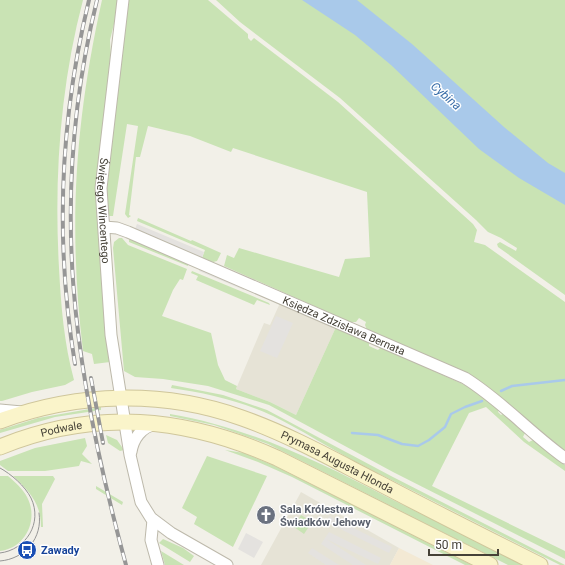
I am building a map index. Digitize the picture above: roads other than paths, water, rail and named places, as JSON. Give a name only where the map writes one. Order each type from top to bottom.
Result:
[{"type":"main road","points":[[0,421],[27,412],[74,402],[121,398]]},
{"type":"main road","name":"Prymasa Augusta Hlonda","points":[[121,398],[186,403],[227,413],[256,423],[302,444],[540,565]]},
{"type":"main road","name":"Prymasa Augusta Hlonda","points":[[124,422],[162,424],[206,432],[255,448],[328,483],[490,565]]},
{"type":"main road","name":"Podwale","points":[[0,447],[31,436],[61,429],[124,422]]},
{"type":"street","name":"Świętego Wincentego","points":[[121,398],[111,328],[102,175],[123,0]]},
{"type":"street","name":"Księdza Zdzisława Bernata","points":[[104,227],[117,228],[128,232],[465,378],[492,396],[535,435],[565,458]]},
{"type":"street","points":[[121,398],[130,455],[141,502],[153,520],[227,565]]},
{"type":"street","points":[[0,410],[27,412]]},
{"type":"street","points":[[130,455],[134,440],[140,432],[150,425],[162,424]]},
{"type":"street","points":[[153,520],[151,540],[158,565]]},
{"type":"water","name":"Cybina","points":[[302,0],[357,0],[412,44],[504,127],[548,163],[565,173],[565,205],[519,178],[479,149],[391,65],[355,35]]},
{"type":"waterway","points":[[501,391],[512,386],[565,380]]},
{"type":"waterway","points":[[352,433],[378,435],[402,444],[418,446],[429,440],[445,427],[451,414],[482,401]]},
{"type":"tram line","points":[[0,468],[25,489],[31,498],[35,517],[30,534],[24,541],[18,547],[0,553]]},
{"type":"tram line","points":[[0,561],[17,556],[30,546],[38,531],[39,513]]},
{"type":"railway","points":[[75,364],[65,273],[63,227],[64,181],[72,90],[79,45],[89,0]]},
{"type":"railway","points":[[97,0],[82,73],[73,145],[71,215],[73,284],[81,353],[92,422],[126,565]]},
{"type":"railway","points":[[91,378],[103,443]]},
{"type":"place","name":"Sala Królestwa Świadków Jehowy","points":[[266,515]]},
{"type":"place","name":"Zawady","points":[[27,550]]}]
